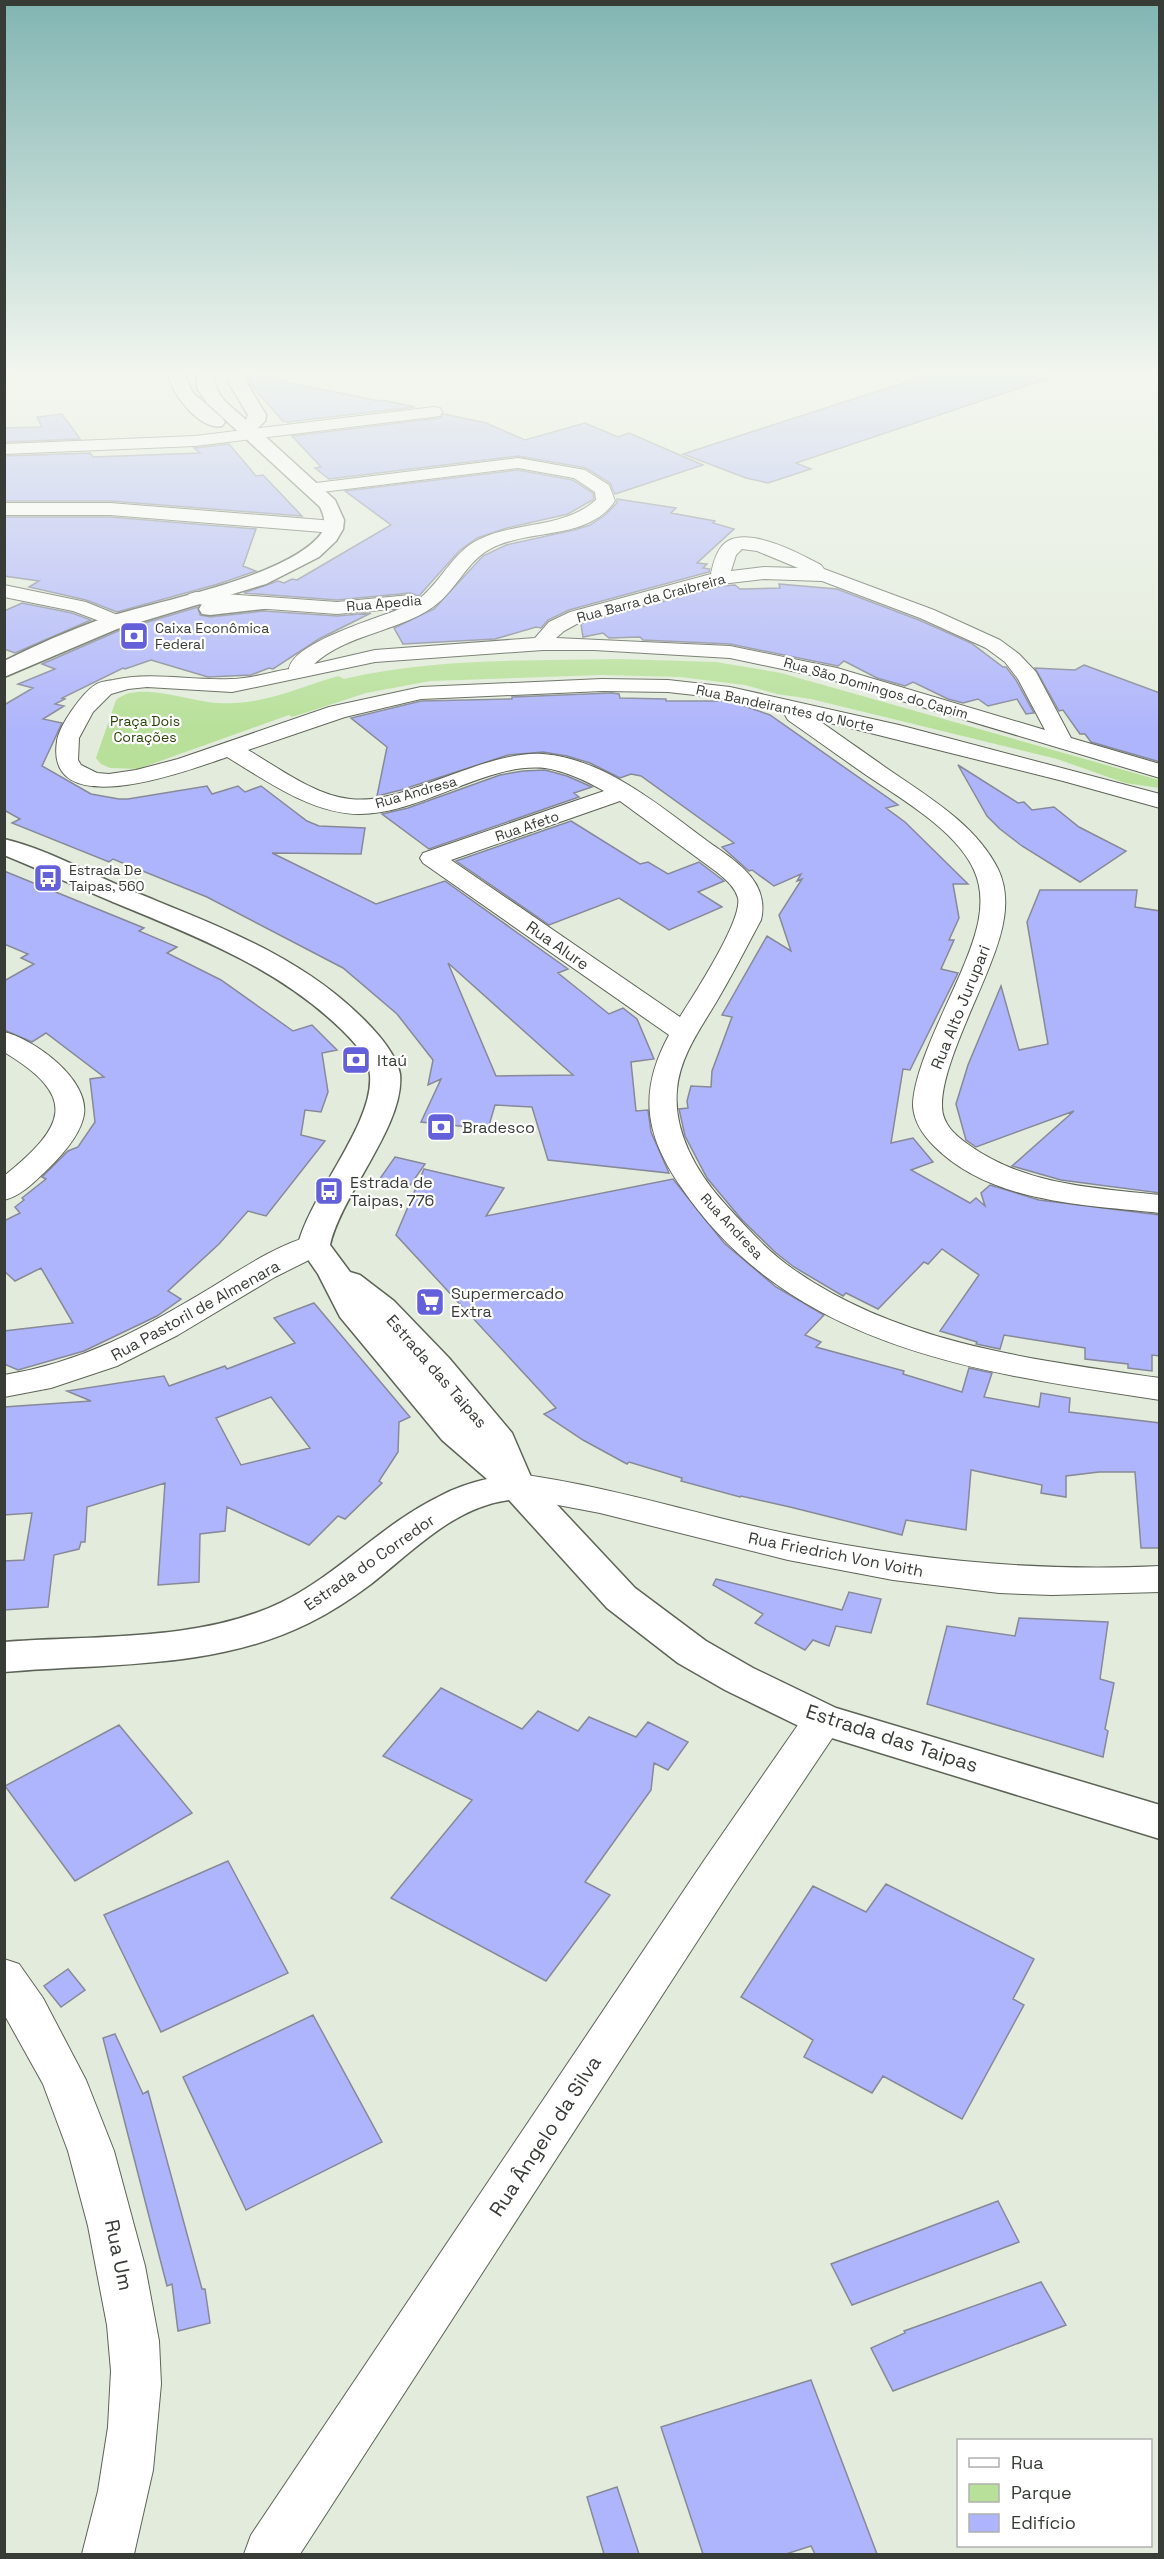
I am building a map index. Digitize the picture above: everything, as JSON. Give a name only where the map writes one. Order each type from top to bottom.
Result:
[{"type":"main road","points":[[4,670],[47,649],[118,622],[252,582],[308,554],[329,537],[334,527],[334,512],[319,493]]},
{"type":"main road","points":[[149,613],[265,604]]},
{"type":"main road","points":[[4,846],[208,930],[242,947],[326,1000],[368,1041],[378,1056],[385,1075],[383,1096],[362,1144],[321,1221],[314,1245]]},
{"type":"main road","name":"Estrada das Taipas","points":[[314,1245],[334,1273],[352,1309],[474,1450],[518,1486],[621,1598],[692,1652],[739,1679],[823,1720],[1160,1822]]},
{"type":"main road","name":"Estrada do Corredor","points":[[4,1657],[170,1646],[244,1635],[307,1607],[357,1573],[405,1534],[472,1495],[500,1487],[518,1486]]},
{"type":"street","points":[[231,750],[136,777],[109,781],[92,779],[80,774],[72,769],[67,760],[68,738],[84,709],[103,689],[128,682],[147,681],[232,686],[300,673],[300,665],[305,660],[355,634],[399,617],[432,599],[449,582],[462,561],[484,544],[514,534],[584,517],[595,512],[606,501],[604,493]]},
{"type":"street","points":[[4,509],[110,509],[334,527]]},
{"type":"street","points":[[720,578],[728,554],[734,546],[745,543],[759,545],[825,575]]},
{"type":"street","name":"Rua Barra da Craibreira","points":[[543,644],[547,632],[577,616],[720,578],[764,573],[825,575],[897,601],[993,645],[1012,658],[1028,677],[1064,743]]},
{"type":"street","points":[[252,582],[252,590],[265,604]]},
{"type":"street","points":[[4,591],[79,606],[118,622]]},
{"type":"street","name":"Rua Apedia","points":[[196,598],[337,608],[432,599]]},
{"type":"street","name":"Rua Apedia","points":[[337,608],[361,643],[375,656]]},
{"type":"street","name":"Rua São Domingos do Capim","points":[[300,673],[375,656],[543,644],[689,648],[774,660],[829,673],[1160,771]]},
{"type":"street","name":"Rua Bandeirantes do Norte","points":[[231,750],[337,712],[384,699],[450,690],[602,685],[668,686],[722,692],[781,705],[992,755],[1160,801]]},
{"type":"street","name":"Rua Alto Jurupari","points":[[781,705],[914,798],[965,839],[986,869],[992,896],[992,919],[988,938],[930,1081],[927,1101],[929,1118],[939,1135],[976,1162],[1003,1176],[1031,1185],[1073,1194],[1160,1204]]},
{"type":"street","name":"Rua Andresa","points":[[231,750],[317,796],[351,807],[377,805],[495,768],[541,761],[554,762],[588,774],[622,793],[674,828],[724,865],[749,894],[751,908],[748,920],[683,1032],[664,1085],[662,1103],[666,1122],[680,1160],[696,1188],[712,1208],[766,1263],[790,1282],[856,1318],[959,1354],[1008,1366],[1160,1389]]},
{"type":"street","name":"Rua Afeto","points":[[432,858],[622,793]]},
{"type":"street","name":"Rua Alure","points":[[432,858],[683,1032]]},
{"type":"street","points":[[4,1040],[28,1053],[60,1079],[68,1091],[71,1107],[68,1123],[58,1141],[43,1159],[4,1191]]},
{"type":"street","name":"Rua Pastoril de Almenara","points":[[4,1386],[66,1375],[109,1359],[180,1322],[259,1272],[314,1245]]},
{"type":"street","name":"Rua Friedrich Von Voith","points":[[518,1486],[562,1491],[810,1551],[943,1574],[1043,1583],[1088,1584],[1160,1578]]},
{"type":"street","name":"Rua Ângelo da Silva","points":[[270,2554],[718,1874],[823,1720]]},
{"type":"street","name":"Rua Um","points":[[4,1977],[29,2012],[59,2068],[91,2145],[111,2218],[129,2301],[137,2382],[129,2464],[108,2554]]},
{"type":"green space","name":"Praça Dois Corações","points":[[618,659],[716,662],[781,673],[1159,780],[1159,788],[1125,783],[1057,759],[811,699],[777,694],[745,685],[680,677],[602,675],[430,681],[366,693],[292,717],[289,715],[138,769],[110,768],[101,764],[96,758],[116,700],[126,694],[151,692],[207,702],[249,702],[338,676],[344,679],[411,667],[480,662]]},
{"type":"building","points":[[4,493],[281,493],[302,516],[110,501],[4,501]]},
{"type":"building","points":[[348,493],[593,493],[594,499],[568,514],[507,528],[477,538],[459,551],[419,596],[410,593],[337,600],[244,593],[278,581],[284,583],[292,579],[297,580],[391,525]]},
{"type":"building","points":[[617,499],[676,508],[671,513],[715,521],[713,523],[734,529],[697,563],[707,564],[703,568],[710,569],[709,572],[569,610],[548,620],[541,628],[536,627],[495,639],[403,644],[394,628],[434,609],[483,556],[506,545],[590,525],[605,515],[617,503]]},
{"type":"building","points":[[4,517],[110,517],[256,529],[243,566],[256,571],[117,612],[86,600],[29,587],[39,581],[4,576]]},
{"type":"building","points":[[779,584],[837,589],[919,620],[971,643],[1006,667],[1034,713],[1026,714],[1017,699],[988,706],[978,699],[963,703],[948,699],[913,682],[905,686],[877,678],[844,661],[838,666],[730,644],[643,640],[640,637],[609,638],[603,633],[583,637],[581,624],[585,622],[721,586],[735,585],[740,589],[780,588]]},
{"type":"building","points":[[22,603],[72,613],[91,620],[15,653],[4,649],[4,611]]},
{"type":"building","points":[[198,607],[200,615],[210,617],[264,611],[337,616],[371,613],[319,639],[273,669],[269,668],[251,675],[208,677],[151,660],[123,668],[62,698],[65,699],[55,704],[64,706],[43,719],[62,723],[42,766],[91,794],[119,799],[207,786],[212,794],[238,786],[245,792],[261,786],[307,821],[319,826],[365,828],[361,854],[272,853],[376,904],[445,881],[568,969],[558,973],[609,1014],[623,1008],[637,1019],[654,1059],[631,1062],[636,1111],[648,1110],[651,1132],[669,1173],[548,1160],[532,1107],[495,1105],[488,1129],[421,1122],[441,1079],[428,1085],[433,1060],[397,1014],[343,968],[207,897],[113,859],[109,862],[12,823],[20,819],[4,810],[4,705],[33,688],[18,684],[55,669],[42,664],[118,631]],"holes":[[[448,963],[573,1075],[496,1076]]]},
{"type":"building","points":[[1084,665],[1160,693],[1160,762],[1091,742],[1085,734],[1080,734],[1063,710],[1059,711],[1035,668],[1075,670]]},
{"type":"building","points":[[619,694],[620,698],[730,701],[770,715],[898,805],[886,808],[905,822],[968,884],[953,884],[959,918],[949,940],[954,940],[941,969],[958,973],[910,1070],[903,1069],[891,1143],[913,1138],[933,1162],[911,1170],[970,1203],[976,1198],[985,1206],[981,1193],[990,1185],[1039,1200],[1160,1215],[1160,1356],[1152,1355],[1152,1371],[1128,1368],[1128,1364],[1085,1359],[1085,1348],[1004,1335],[1000,1349],[976,1344],[977,1342],[940,1331],[979,1275],[942,1249],[928,1264],[924,1262],[878,1309],[846,1293],[843,1296],[794,1267],[776,1253],[742,1220],[707,1178],[685,1136],[679,1109],[688,1108],[687,1101],[691,1086],[711,1087],[712,1071],[732,1017],[722,1015],[767,936],[791,951],[779,915],[802,879],[797,881],[801,874],[774,886],[752,870],[749,871],[722,847],[734,843],[641,776],[631,774],[620,778],[590,763],[567,756],[543,752],[508,755],[377,796],[387,747],[351,718],[421,701],[512,699],[512,697]]},
{"type":"building","points":[[958,765],[1018,803],[1024,802],[1032,810],[1054,807],[1079,827],[1126,851],[1080,882],[1022,846],[1000,829],[987,816]]},
{"type":"building","points":[[545,770],[567,776],[592,787],[574,793],[579,797],[429,849],[382,814],[408,808],[500,775]]},
{"type":"building","points":[[571,821],[640,864],[648,862],[668,874],[699,862],[724,881],[698,892],[722,907],[669,930],[619,898],[549,925],[456,861]]},
{"type":"building","points":[[4,871],[144,928],[139,931],[177,947],[167,953],[221,980],[293,1031],[312,1025],[337,1050],[322,1053],[328,1092],[321,1112],[305,1110],[301,1135],[325,1141],[266,1216],[248,1211],[219,1244],[168,1291],[181,1299],[157,1316],[84,1351],[18,1370],[4,1364],[4,1331],[73,1323],[41,1268],[15,1281],[4,1271],[4,1221],[20,1213],[15,1207],[24,1200],[22,1198],[46,1179],[42,1177],[68,1151],[78,1147],[95,1122],[90,1079],[104,1077],[46,1033],[32,1042],[4,1030],[4,981],[34,964],[21,958],[28,954],[4,944]]},
{"type":"building","points":[[1040,890],[1137,890],[1135,907],[1160,911],[1160,1193],[1061,1180],[1012,1166],[1074,1111],[976,1147],[966,1140],[956,1104],[968,1065],[1001,986],[1019,1050],[1048,1044],[1027,922]]},
{"type":"building","points":[[395,1157],[425,1164],[409,1187],[379,1180]]},
{"type":"building","points":[[424,1169],[504,1188],[486,1216],[673,1179],[724,1243],[776,1287],[824,1315],[805,1335],[821,1342],[816,1347],[904,1371],[903,1374],[962,1392],[969,1368],[992,1373],[984,1397],[1039,1407],[1041,1393],[1070,1398],[1069,1412],[1160,1423],[1160,1548],[1141,1548],[1135,1472],[1099,1472],[1066,1476],[1066,1497],[1041,1493],[1042,1485],[971,1470],[966,1530],[906,1520],[902,1535],[740,1497],[681,1481],[682,1478],[629,1462],[627,1464],[583,1440],[544,1414],[556,1408],[396,1235]]},
{"type":"building","points":[[314,1303],[410,1417],[399,1422],[398,1452],[379,1481],[382,1483],[345,1519],[338,1516],[309,1545],[227,1507],[225,1531],[200,1534],[199,1582],[158,1585],[165,1483],[87,1507],[85,1542],[81,1542],[79,1549],[54,1555],[48,1607],[4,1610],[4,1561],[24,1560],[32,1513],[4,1515],[4,1407],[91,1401],[67,1391],[164,1376],[169,1386],[225,1366],[227,1369],[295,1343],[274,1318]],"holes":[[[271,1397],[310,1448],[241,1465],[216,1418]]]},
{"type":"building","points":[[716,1579],[842,1610],[849,1592],[881,1599],[871,1633],[836,1626],[829,1646],[813,1640],[805,1650],[755,1623],[763,1614],[713,1585]]},
{"type":"building","points":[[1019,1618],[1108,1622],[1100,1679],[1114,1683],[1105,1729],[1108,1731],[1103,1757],[927,1704],[947,1626],[1015,1636]]},
{"type":"building","points":[[441,1688],[522,1729],[538,1711],[578,1731],[589,1717],[636,1737],[648,1722],[688,1742],[668,1770],[654,1763],[651,1790],[585,1882],[610,1895],[546,1981],[391,1898],[472,1800],[383,1756]]},
{"type":"building","points":[[119,1725],[192,1813],[75,1881],[5,1786]]},
{"type":"building","points":[[228,1861],[288,1973],[161,2032],[104,1915]]},
{"type":"building","points":[[886,1884],[1034,1959],[1013,1999],[1024,2005],[962,2119],[883,2076],[872,2093],[804,2057],[813,2040],[741,1997],[813,1886],[866,1912]]},
{"type":"building","points":[[68,1969],[85,1990],[61,2007],[44,1986]]},
{"type":"building","points":[[313,2015],[382,2142],[246,2210],[183,2077]]},
{"type":"building","points":[[115,2034],[143,2094],[148,2091],[202,2289],[205,2289],[210,2323],[178,2331],[172,2284],[167,2286],[103,2038]]},
{"type":"building","points":[[998,2201],[1019,2242],[852,2305],[831,2264]]},
{"type":"building","points":[[1041,2282],[1066,2325],[893,2391],[871,2348],[905,2333],[904,2331]]},
{"type":"building","points":[[811,2380],[877,2554],[815,2554],[811,2546],[786,2554],[703,2554],[661,2427]]},
{"type":"building","points":[[617,2487],[639,2554],[604,2554],[587,2497]]},
{"type":"place","name":"Caixa Econômica Federal","points":[[134,636]]},
{"type":"place","name":"Estrada De Taipas, 560","points":[[48,878]]},
{"type":"place","name":"Itaú","points":[[356,1060]]},
{"type":"place","name":"Bradesco","points":[[441,1127]]},
{"type":"place","name":"Estrada de Taipas, 776","points":[[329,1191]]},
{"type":"place","name":"Supermercado Extra","points":[[430,1302]]}]
